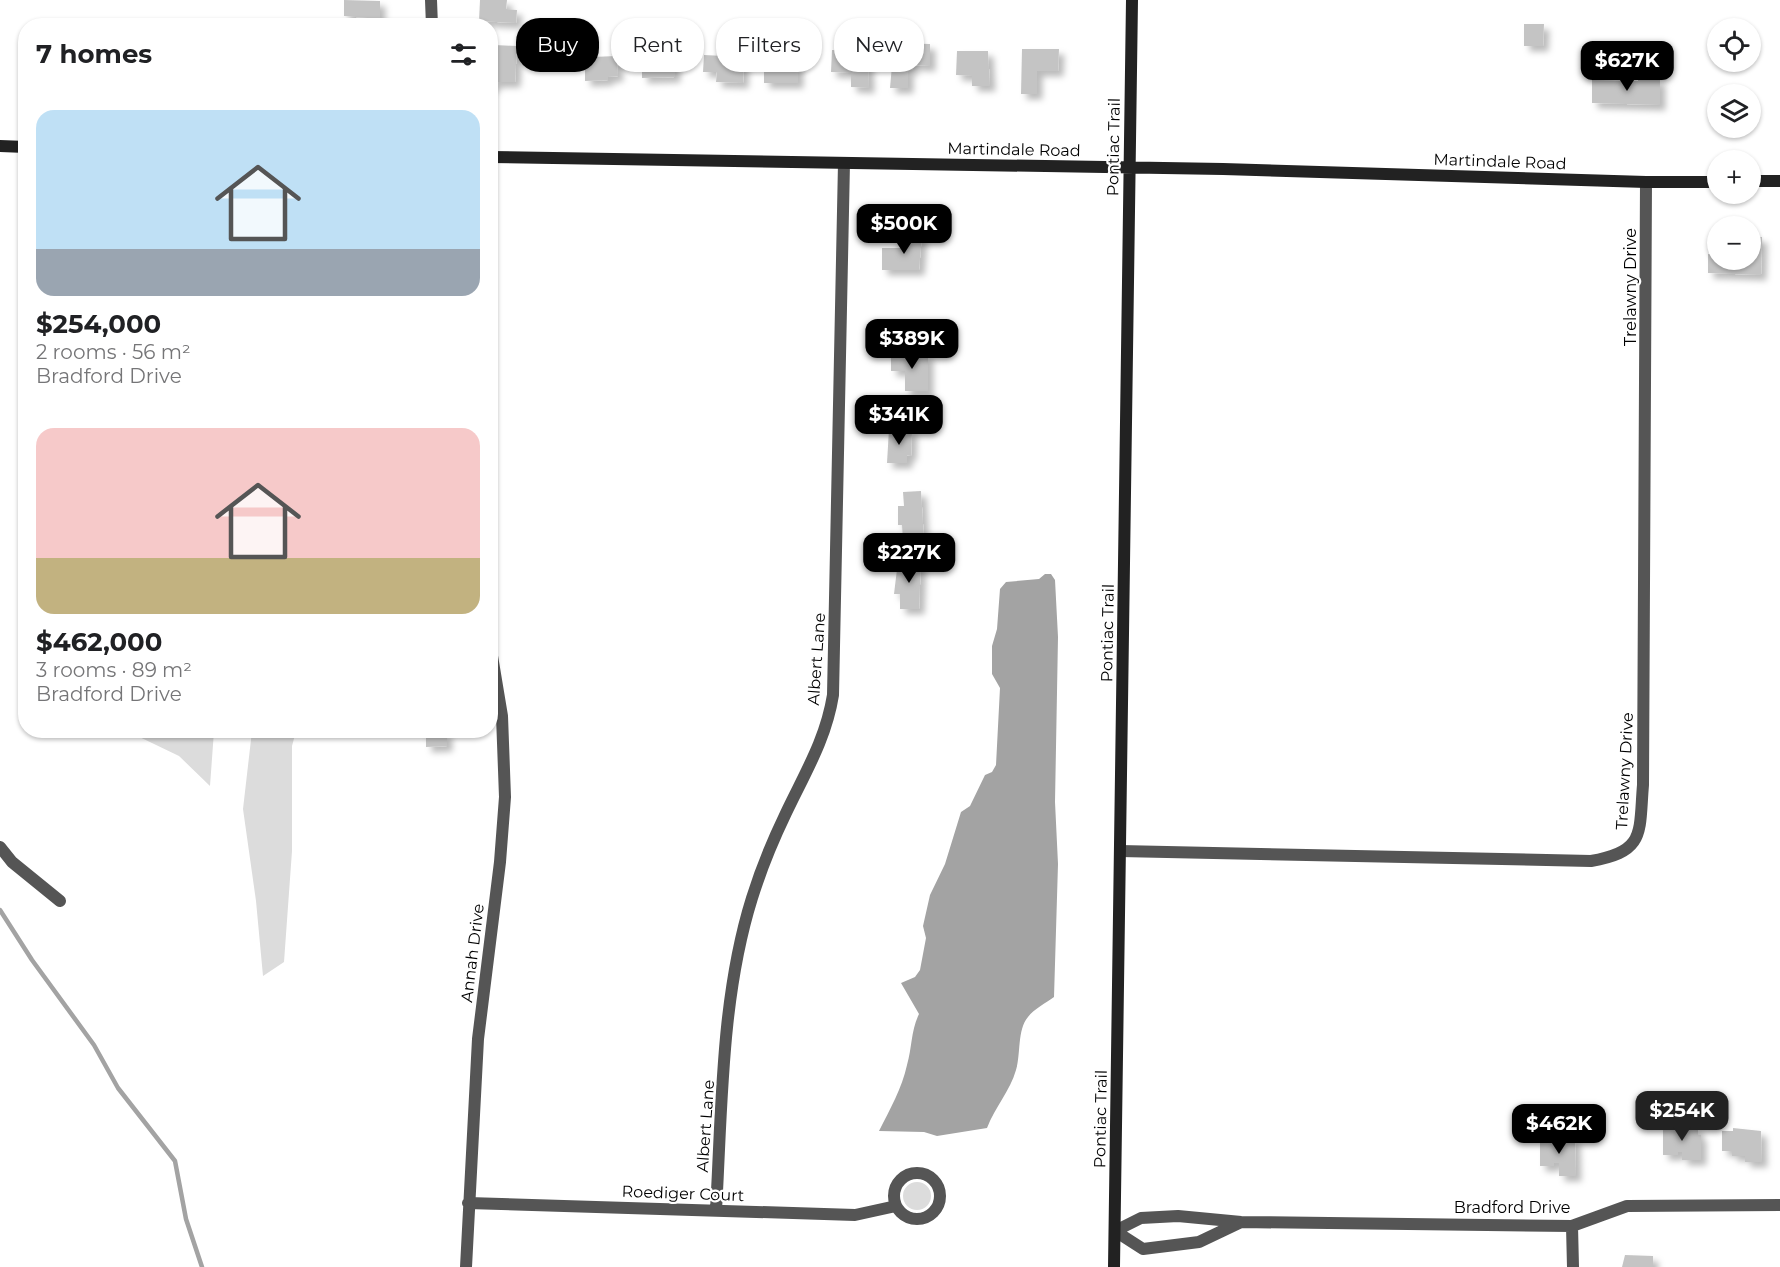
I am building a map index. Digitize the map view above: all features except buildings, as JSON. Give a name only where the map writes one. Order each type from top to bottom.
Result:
[{"type":"street","points":[[431,0],[432,18]]},
{"type":"street","name":"Pontiac Trail","points":[[1114,1267],[1132,0]]},
{"type":"street","points":[[0,146],[18,147]]},
{"type":"street","name":"Martindale Road","points":[[498,156],[1129,167],[1707,182]]},
{"type":"street","name":"Albert Lane","points":[[716,1210],[730,1009],[742,937],[768,853],[820,743],[833,694],[844,163]]},
{"type":"street","points":[[1761,181],[1780,181]]},
{"type":"street","name":"Trelawny Drive","points":[[1120,851],[1591,861],[1622,854],[1633,843],[1639,834],[1643,784],[1646,182]]},
{"type":"street","name":"Annah Drive","points":[[466,1267],[478,1039],[500,862],[505,797],[502,716],[498,692]]},
{"type":"street","points":[[0,847],[12,862],[60,901]]},
{"type":"street","name":"Roediger Court","points":[[468,1203],[855,1215],[876,1213],[896,1206]]},
{"type":"street","name":"Bradford Drive","points":[[1115,1231],[1141,1218],[1168,1216],[1242,1222],[1572,1226],[1627,1206],[1780,1205]]},
{"type":"street","name":"Bradford Drive","points":[[1115,1231],[1143,1249],[1199,1242],[1242,1222]]},
{"type":"street","points":[[1572,1226],[1572,1267]]},
{"type":"shaded area","points":[[1045,574],[1051,574],[1055,580],[1058,637],[1055,802],[1058,864],[1054,997],[1033,1011],[1025,1022],[1021,1035],[1018,1064],[1013,1078],[987,1128],[937,1136],[924,1132],[879,1131],[902,1082],[909,1059],[914,1026],[919,1014],[901,983],[915,977],[920,970],[926,938],[923,926],[930,895],[945,864],[961,812],[970,806],[985,775],[992,772],[996,765],[1000,688],[992,674],[992,646],[997,629],[1000,589],[1006,582],[1039,579]]},
{"type":"shaded area","points":[[142,738],[213,738],[210,786],[179,756]]},
{"type":"shaded area","points":[[251,738],[294,738],[292,746],[292,851],[284,962],[263,976],[256,901],[243,809]]},
{"type":"shaded area","points":[[917,1182],[927,1186],[931,1196],[927,1206],[917,1210],[907,1206],[903,1196],[907,1186]]},
{"type":"waterway","points":[[0,910],[32,960],[94,1045],[118,1088],[175,1161],[186,1219],[202,1267]]}]
